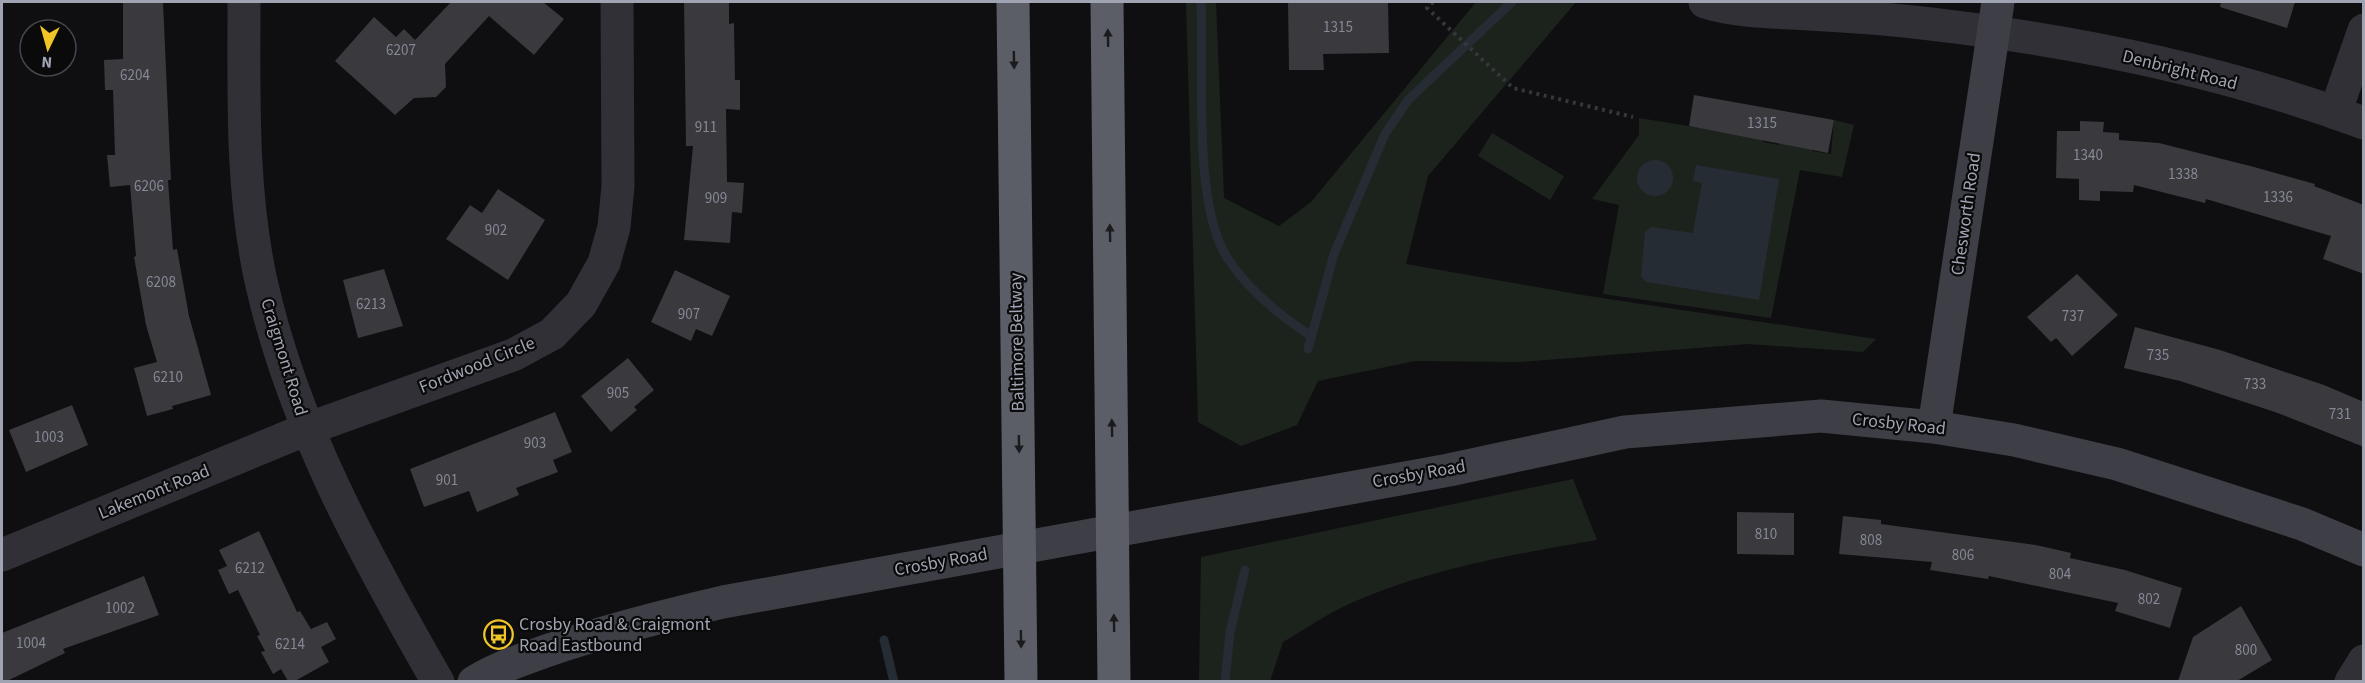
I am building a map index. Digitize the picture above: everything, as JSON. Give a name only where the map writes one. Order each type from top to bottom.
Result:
[{"type":"highway","name":"Baltimore Beltway","points":[[1013,2],[1022,681]]},
{"type":"highway","points":[[1107,2],[1114,681]]},
{"type":"main road","name":"Chesworth Road","points":[[1935,427],[1995,16]]},
{"type":"main road","name":"Crosby Road","points":[[474,681],[517,662],[650,619],[723,602],[1312,493],[1449,470],[1625,432],[1821,416],[1935,427],[2014,440],[2116,464],[2302,524],[2364,550]]},
{"type":"street","name":"Craigmont Road","points":[[244,2],[244,142],[250,211],[261,281],[280,348],[308,429],[384,587],[438,681]]},
{"type":"street","name":"Fordwood Circle","points":[[308,429],[513,355],[552,334],[581,303],[604,264],[614,227],[618,186],[617,2]]},
{"type":"street","name":"Denbright Road","points":[[1705,2],[1763,11],[1878,18],[1995,16],[2349,118]]},
{"type":"street","points":[[2349,118],[2364,30]]},
{"type":"street","name":"Lakemont Road","points":[[2,555],[308,429]]},
{"type":"street","points":[[2351,681],[2364,661]]},
{"type":"path","points":[[1433,2],[1427,8],[1499,72],[1513,88],[1633,117]]},
{"type":"shaded area","points":[[1186,2],[1216,2],[1224,198],[1279,226],[1311,202],[1476,2],[1576,2],[1428,176],[1406,264],[1582,295],[1876,339],[1863,352],[1748,344],[1520,362],[1415,361],[1318,381],[1297,425],[1241,446],[1198,422]]},
{"type":"shaded area","points":[[1639,118],[1763,138],[1763,142],[1779,145],[1780,141],[1813,147],[1812,151],[1831,154],[1834,120],[1854,125],[1842,177],[1800,170],[1771,318],[1603,294],[1619,205],[1592,199],[1639,135]]},
{"type":"shaded area","points":[[1492,133],[1564,176],[1550,200],[1478,156]]},
{"type":"shaded area","points":[[1655,160],[1668,165],[1673,178],[1668,191],[1655,196],[1642,191],[1637,178],[1642,165]]},
{"type":"shaded area","points":[[1696,165],[1779,179],[1759,300],[1646,282],[1641,276],[1645,232],[1651,227],[1693,233],[1702,183],[1693,181]]},
{"type":"shaded area","points":[[1573,479],[1597,540],[1470,565],[1407,582],[1339,609],[1283,642],[1270,681],[1199,681],[1201,557]]},
{"type":"building","points":[[123,2],[163,2],[171,180],[168,180],[173,250],[177,249],[189,316],[211,395],[147,416],[134,368],[157,362],[146,325],[134,257],[136,256],[130,185],[110,187],[107,155],[115,155],[113,90],[105,90],[104,60],[123,59]]},
{"type":"building","points":[[451,2],[543,2],[564,19],[534,55],[489,16],[445,64],[446,87],[436,97],[414,98],[395,115],[335,61],[374,17],[396,37],[404,29],[415,40]]},
{"type":"building","points":[[684,2],[729,2],[729,24],[734,23],[735,80],[740,80],[740,110],[726,109],[727,182],[744,183],[742,213],[732,212],[730,243],[684,240],[693,146],[686,146]]},
{"type":"building","points":[[1288,2],[1388,2],[1389,53],[1323,54],[1324,70],[1289,70]]},
{"type":"building","points":[[2221,2],[2295,2],[2287,28],[2220,7]]},
{"type":"building","points":[[1694,95],[1834,120],[1828,153],[1689,126]]},
{"type":"building","points":[[2080,121],[2104,122],[2103,132],[2119,133],[2119,140],[2159,143],[2254,167],[2315,184],[2314,186],[2364,205],[2364,274],[2323,259],[2331,236],[2206,199],[2205,203],[2134,185],[2133,192],[2100,191],[2100,201],[2079,200],[2079,179],[2056,178],[2057,131],[2080,131]]},
{"type":"building","points":[[498,189],[545,220],[508,280],[446,239],[470,205],[482,213]]},
{"type":"building","points":[[384,269],[403,326],[358,338],[343,280]]},
{"type":"building","points":[[675,270],[730,296],[712,336],[696,329],[691,341],[651,322]]},
{"type":"building","points":[[2077,274],[2118,315],[2072,356],[2056,338],[2051,342],[2027,317]]},
{"type":"building","points":[[2135,327],[2220,350],[2324,385],[2364,402],[2364,447],[2275,412],[2180,381],[2124,368]]},
{"type":"building","points":[[628,358],[654,390],[634,407],[637,410],[611,432],[581,396]]},
{"type":"building","points":[[72,405],[88,445],[26,472],[9,430]]},
{"type":"building","points":[[555,412],[572,452],[553,460],[558,472],[516,488],[519,495],[477,512],[469,491],[424,507],[410,469]]},
{"type":"building","points":[[1737,512],[1794,513],[1794,555],[1737,554]]},
{"type":"building","points":[[1843,516],[1881,520],[1881,524],[2036,545],[2071,553],[2070,558],[2125,570],[2182,588],[2170,628],[2115,611],[2118,603],[1989,576],[1988,579],[1930,570],[1932,562],[1839,554]]},
{"type":"building","points":[[259,531],[297,612],[300,611],[311,629],[327,622],[336,639],[321,647],[329,662],[295,681],[288,681],[281,669],[273,674],[261,652],[265,651],[257,636],[260,635],[238,590],[229,594],[218,570],[227,566],[219,550]]},
{"type":"building","points":[[144,576],[159,615],[63,649],[65,653],[7,681],[2,681],[2,633]]},
{"type":"building","points":[[2241,606],[2272,660],[2237,681],[2178,681],[2193,637]]},
{"type":"waterway","points":[[1201,2],[1204,172],[1217,235],[1228,259],[1245,282],[1276,311],[1311,336]]},
{"type":"waterway","points":[[1308,349],[1334,254],[1385,134],[1408,100],[1512,2]]},
{"type":"waterway","points":[[1225,682],[1230,632],[1245,570]]},
{"type":"waterway","points":[[884,640],[894,682]]},
{"type":"place","name":"Crosby Road & Craigmont Road Eastbound","points":[[498,634]]}]
